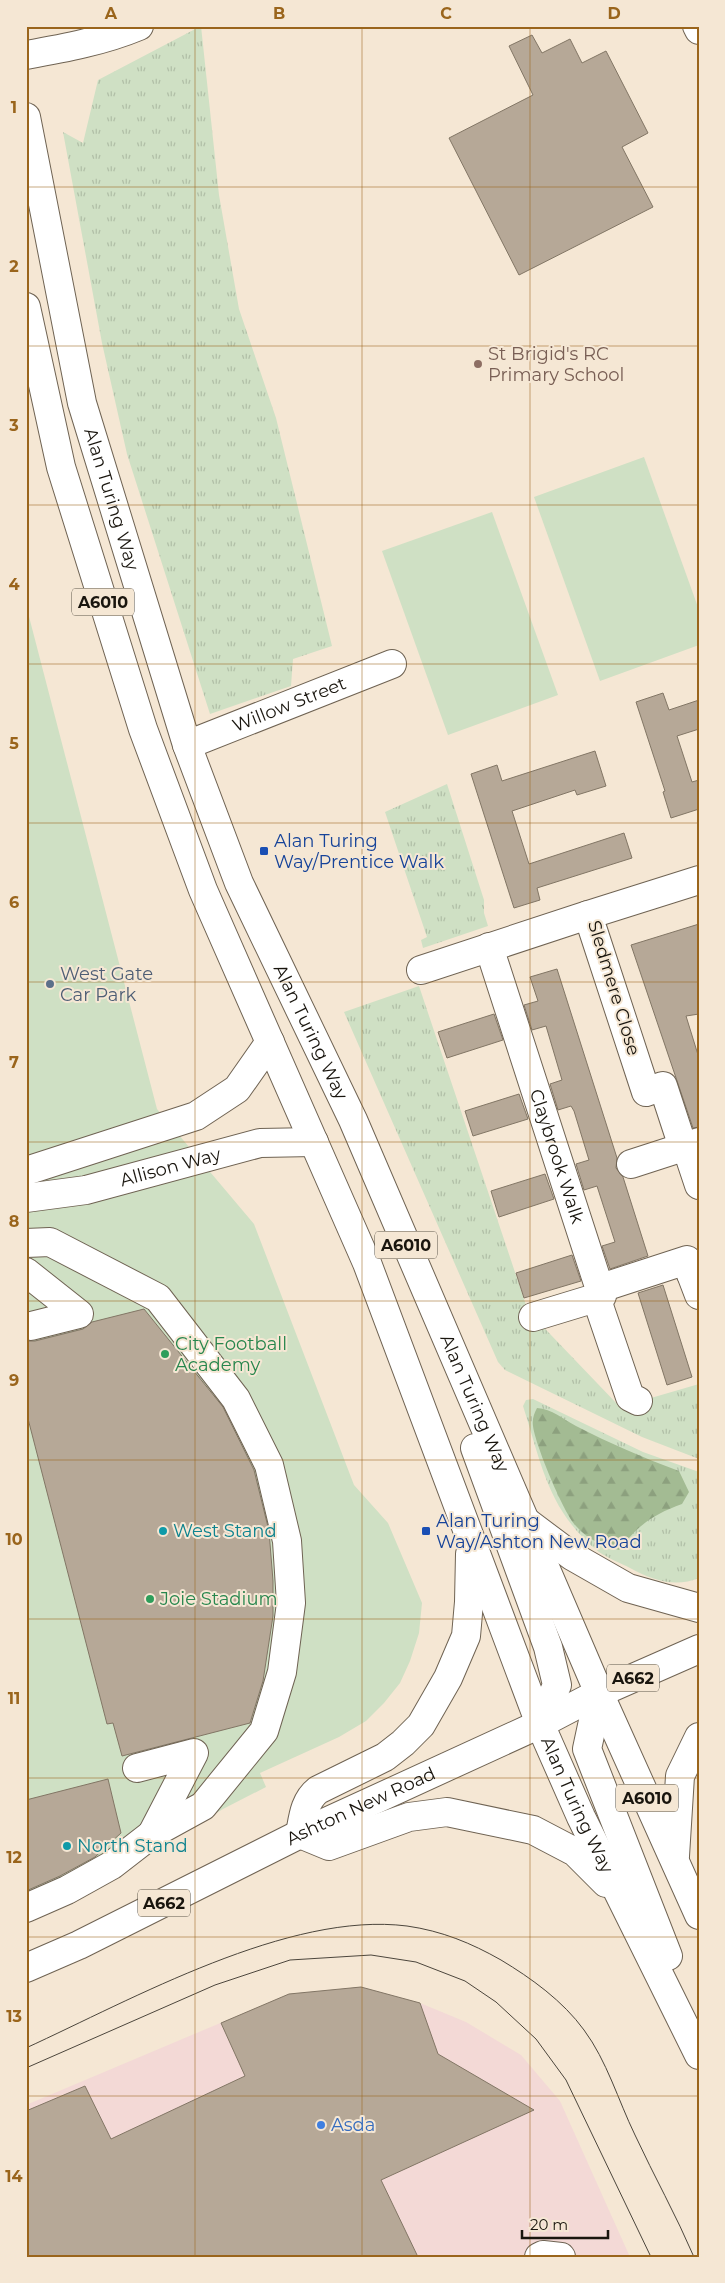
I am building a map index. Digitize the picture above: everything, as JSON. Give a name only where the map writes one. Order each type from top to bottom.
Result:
[{"type":"main road","points":[[26,55],[77,46],[120,34],[139,26]]},
{"type":"main road","points":[[697,26],[699,30]]},
{"type":"main road","name":"Alan Turing Way","points":[[26,116],[82,403],[187,745],[239,883],[353,1120],[491,1445],[527,1522],[599,1693],[699,1915]]},
{"type":"main road","name":"Alan Turing Way","points":[[26,307],[61,467],[143,729],[203,890],[367,1263],[540,1724],[581,1817],[660,1979],[683,2019],[699,2055]]},
{"type":"main road","name":"Willow Street","points":[[187,745],[392,664]]},
{"type":"main road","name":"Sledmere Close","points":[[699,880],[588,915],[646,1092],[663,1086],[689,1145],[699,1185]]},
{"type":"main road","points":[[421,970],[588,915]]},
{"type":"main road","name":"Claybrook Walk","points":[[489,947],[630,1397],[638,1400]]},
{"type":"main road","points":[[26,1171],[196,1116],[237,1088],[270,1042]]},
{"type":"main road","name":"Allison Way","points":[[26,1198],[86,1190],[260,1143],[314,1142]]},
{"type":"main road","points":[[630,1164],[689,1145]]},
{"type":"main road","points":[[26,1243],[50,1242],[158,1298],[236,1399],[269,1465],[287,1541],[291,1603],[282,1672],[264,1731],[203,1806],[152,1834],[112,1865],[67,1890],[26,1908]]},
{"type":"main road","points":[[533,1317],[687,1260],[696,1280]]},
{"type":"main road","points":[[417,1271],[447,1376],[545,1634],[557,1685],[540,1724]]},
{"type":"main road","points":[[26,1272],[79,1314],[31,1326]]},
{"type":"main road","points":[[527,1522],[572,1556],[628,1588],[699,1608]]},
{"type":"main road","points":[[470,1540],[470,1602],[466,1636],[448,1678],[420,1725],[404,1742],[385,1757],[312,1794],[305,1809],[300,1834],[329,1846],[409,1818],[447,1812],[524,1828],[575,1852],[624,1902]]},
{"type":"main road","name":"Ashton New Road","points":[[26,1968],[87,1941],[300,1834],[540,1724],[599,1693],[699,1650]]},
{"type":"main road","points":[[599,1693],[587,1749],[669,1958],[683,2019]]},
{"type":"main road","points":[[675,1860],[680,1776],[699,1737]]},
{"type":"main road","points":[[137,1768],[194,1753],[152,1834]]},
{"type":"main road","points":[[539,2257],[543,2255],[561,2257]]},
{"type":"shaded area","name":"Asda","points":[[361,1987],[420,2003],[466,2022],[521,2055],[560,2101],[630,2257],[26,2257],[26,2105],[289,1994]]},
{"type":"green space","points":[[201,26],[219,195],[239,309],[276,418],[332,646],[293,659],[291,686],[210,714],[127,454],[102,343],[63,132],[83,143],[98,80]]},
{"type":"green space","points":[[644,457],[699,610],[699,645],[600,681],[534,497]]},
{"type":"green space","points":[[492,512],[558,695],[448,735],[382,551]]},
{"type":"green space","name":"City Football Academy","points":[[26,605],[157,1109],[254,1224],[354,1485],[388,1523],[422,1603],[419,1633],[410,1661],[400,1683],[366,1721],[339,1737],[260,1773],[266,1787],[223,1809],[59,1909],[26,1923]]},
{"type":"green space","points":[[447,784],[484,900],[484,913],[488,926],[423,948],[421,940],[427,937],[385,812]]},
{"type":"green space","points":[[419,986],[528,1311],[620,1407],[699,1384],[699,1459],[642,1437],[505,1370],[498,1362],[344,1012]]},
{"type":"green space","points":[[533,1399],[643,1452],[699,1472],[699,1578],[681,1582],[655,1579],[599,1552],[582,1536],[568,1520],[558,1503],[542,1467],[523,1406],[526,1400]]},
{"type":"green space","points":[[537,1408],[553,1412],[601,1438],[679,1471],[689,1492],[682,1504],[647,1521],[619,1550],[590,1538],[571,1519],[551,1478],[539,1448],[533,1426]]},
{"type":"building","points":[[532,35],[542,53],[570,39],[582,63],[606,51],[648,133],[622,147],[653,207],[519,275],[449,138],[533,95],[509,46]]},
{"type":"building","points":[[663,693],[669,710],[699,700],[699,729],[677,736],[692,782],[699,780],[699,809],[671,818],[663,792],[665,791],[636,702]]},
{"type":"building","points":[[595,751],[606,786],[577,795],[575,790],[512,811],[529,864],[624,833],[632,858],[537,888],[540,900],[514,908],[471,774],[497,765],[502,781]]},
{"type":"building","points":[[699,924],[699,1014],[686,1016],[699,1058],[699,1127],[693,1128],[631,945]]},
{"type":"building","points":[[557,969],[617,1158],[616,1168],[623,1177],[648,1256],[610,1269],[602,1246],[615,1242],[597,1186],[584,1190],[576,1164],[589,1160],[574,1111],[571,1106],[558,1110],[550,1084],[562,1080],[546,1026],[532,1030],[524,1005],[538,1001],[530,977]]},
{"type":"building","points":[[494,1014],[503,1040],[447,1058],[438,1032]]},
{"type":"building","points":[[519,1094],[528,1119],[473,1136],[465,1111]]},
{"type":"building","points":[[545,1174],[554,1199],[499,1217],[491,1191]]},
{"type":"building","points":[[572,1255],[581,1281],[524,1298],[516,1273]]},
{"type":"building","points":[[663,1285],[692,1377],[667,1385],[638,1293]]},
{"type":"building","name":"Joie Stadium","points":[[144,1309],[223,1407],[254,1470],[269,1531],[273,1581],[273,1616],[263,1681],[250,1723],[122,1756],[113,1723],[107,1724],[26,1411],[26,1341],[35,1341],[83,1329],[92,1322]]},
{"type":"building","name":"North Stand","points":[[108,1779],[121,1833],[95,1857],[60,1876],[26,1891],[26,1800]]},
{"type":"building","name":"Asda","points":[[361,1987],[420,2003],[438,2054],[534,2110],[381,2180],[418,2257],[26,2257],[26,2111],[85,2086],[111,2139],[245,2076],[221,2023],[289,1994]]},
{"type":"tram line","points":[[26,2048],[162,1984],[212,1963],[263,1945],[313,1932],[361,1925],[407,1926],[444,1934],[479,1948],[524,1974],[546,1991],[576,2019],[592,2042],[606,2068],[635,2135],[694,2257]]},
{"type":"tram line","points":[[26,2068],[215,1985],[290,1960],[371,1955],[416,1962],[465,1981],[496,2002],[536,2039],[566,2080],[651,2257]]},
{"type":"place","name":"St Brigid's RC Primary School","points":[[478,364]]},
{"type":"place","name":"Alan Turing Way/Prentice Walk","points":[[264,851]]},
{"type":"place","name":"West Gate Car Park","points":[[50,984]]},
{"type":"place","name":"City Football Academy","points":[[165,1354]]},
{"type":"place","name":"West Stand","points":[[163,1531]]},
{"type":"place","name":"Alan Turing Way/Ashton New Road","points":[[426,1531]]},
{"type":"place","name":"Joie Stadium","points":[[150,1599]]},
{"type":"place","name":"North Stand","points":[[67,1846]]},
{"type":"place","name":"Asda","points":[[321,2125]]}]
